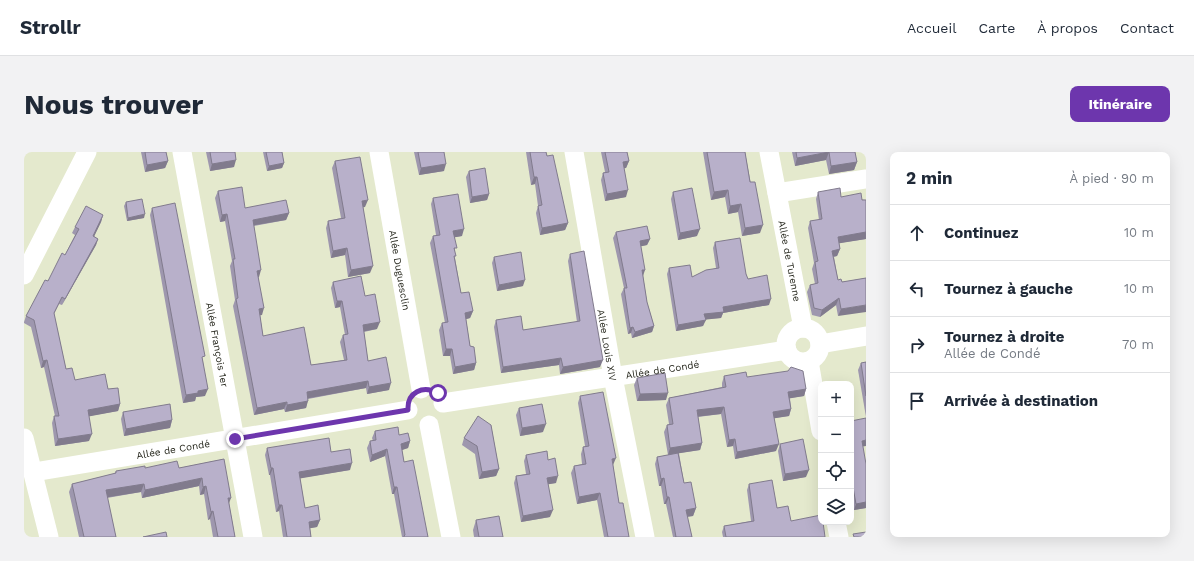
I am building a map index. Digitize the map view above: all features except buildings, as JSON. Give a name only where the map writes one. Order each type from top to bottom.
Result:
[{"type":"street","points":[[24,275],[87,152]]},
{"type":"street","name":"Allée François 1er","points":[[182,152],[254,537]]},
{"type":"street","name":"Allée Duguesclin","points":[[378,152],[421,389]]},
{"type":"street","name":"Allée Louis XIV","points":[[574,152],[613,377],[645,537]]},
{"type":"street","name":"Allée de Turenne","points":[[769,152],[803,328]]},
{"type":"street","points":[[777,193],[866,178]]},
{"type":"street","points":[[803,328],[817,334],[820,344],[818,354],[809,361],[804,362],[793,359],[787,350],[786,345],[789,335],[793,331],[803,328]]},
{"type":"street","points":[[820,344],[866,336]]},
{"type":"street","name":"Allée de Condé","points":[[443,403],[787,350]]},
{"type":"street","points":[[809,361],[819,417]]},
{"type":"street","points":[[421,389],[427,389],[438,393],[443,403],[442,414],[439,419],[429,425],[418,424],[413,420],[408,410],[408,405],[412,395],[421,389]]},
{"type":"street","name":"Allée de Condé","points":[[34,472],[408,410]]},
{"type":"street","points":[[429,425],[451,537]]},
{"type":"street","points":[[24,438],[34,472],[49,537]]},
{"type":"street","points":[[837,525],[839,537]]},
{"type":"route","points":[[235,439],[408,410],[409,400],[412,395],[421,389],[432,390],[438,393]]}]
